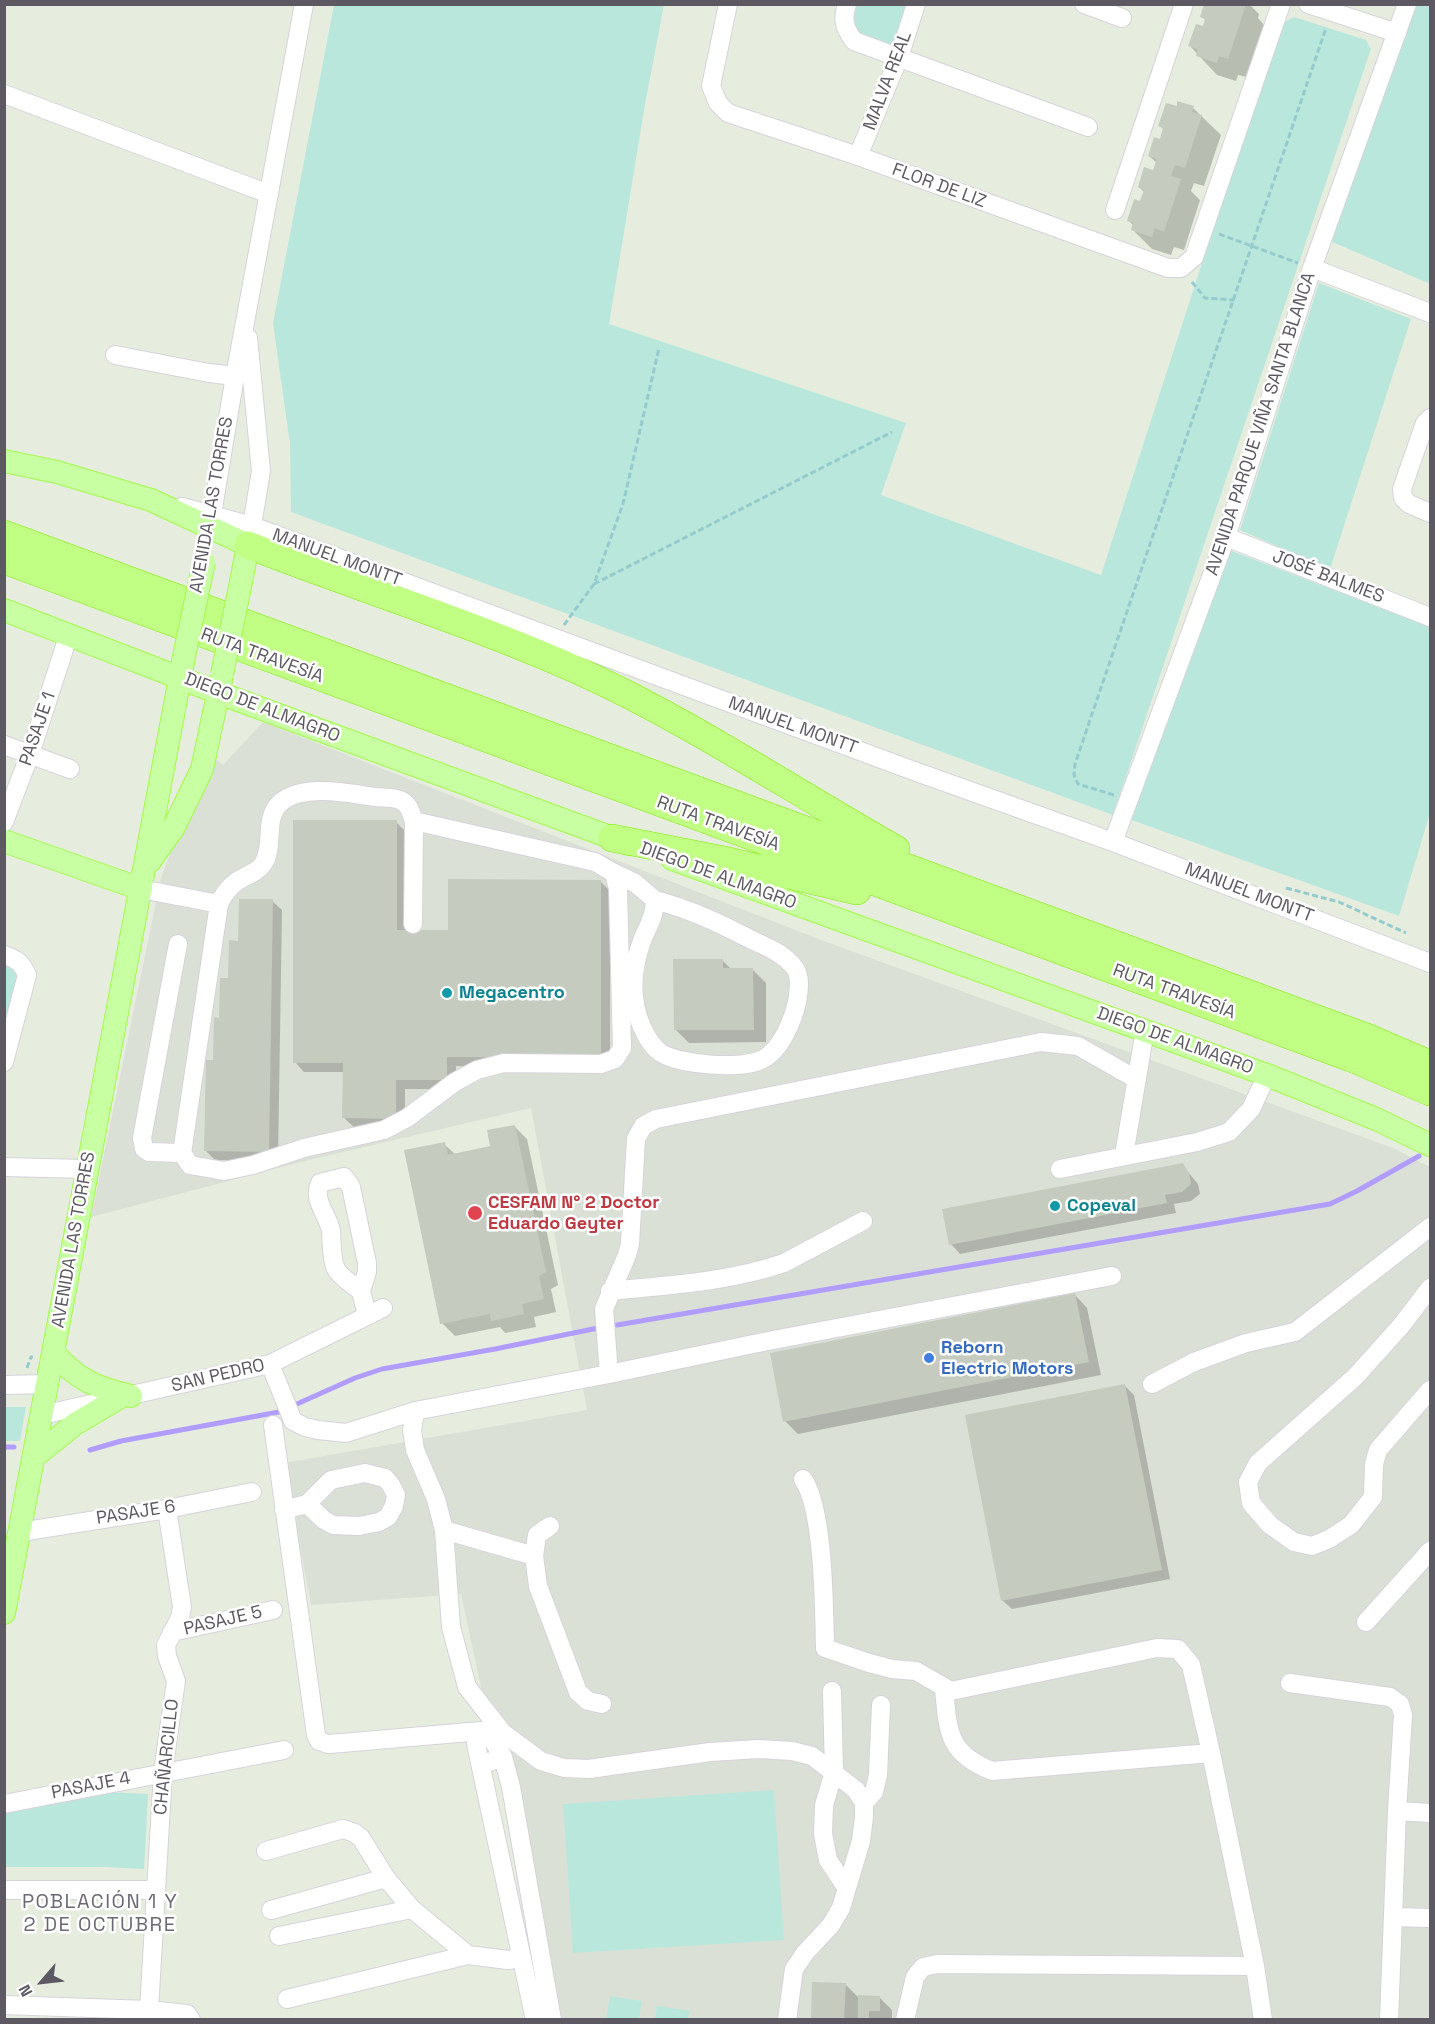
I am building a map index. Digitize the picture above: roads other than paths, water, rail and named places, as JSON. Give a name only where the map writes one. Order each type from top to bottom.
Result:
[{"type":"highway","name":"RUTA TRAVESÍA","points":[[4,534],[968,903],[1431,1092]]},
{"type":"highway","points":[[250,536],[579,671],[639,700],[828,810],[968,903]]},
{"type":"highway","name":"RUTA TRAVESÍA","points":[[4,560],[968,903],[1369,1038],[1431,1064]]},
{"type":"highway","points":[[612,838],[968,903]]},
{"type":"main road","name":"MANUEL MONTT","points":[[4,461],[57,472],[151,500],[250,536]]},
{"type":"main road","name":"AVENIDA LAS TORRES","points":[[4,1613],[211,521]]},
{"type":"main road","name":"AVENIDA LAS TORRES","points":[[143,879],[174,827],[202,769],[250,536]]},
{"type":"main road","name":"DIEGO DE ALMAGRO","points":[[4,610],[69,634],[182,669],[612,838],[1267,1075],[1354,1109],[1431,1145]]},
{"type":"main road","points":[[4,841],[143,879]]},
{"type":"main road","points":[[54,1353],[67,1368],[83,1380],[125,1397]]},
{"type":"main road","points":[[34,1457],[75,1424],[125,1397]]},
{"type":"street","name":"AVENIDA LAS TORRES","points":[[211,521],[235,376],[304,4]]},
{"type":"street","name":"FLOR DE LIZ","points":[[728,4],[711,86],[718,103],[728,113],[858,156],[1168,268],[1181,268],[1194,257],[1281,4]]},
{"type":"street","points":[[847,4],[843,17],[847,32],[854,41],[1088,127]]},
{"type":"street","name":"MALVA REAL","points":[[858,156],[898,57],[916,4]]},
{"type":"street","points":[[1084,4],[1122,18]]},
{"type":"street","points":[[1115,210],[1184,4]]},
{"type":"street","points":[[1308,4],[1398,33]]},
{"type":"street","name":"AVENIDA PARQUE VIÑA SANTA BLANCA","points":[[1113,842],[1226,537],[1312,268],[1407,4]]},
{"type":"street","points":[[4,94],[269,194]]},
{"type":"street","points":[[1312,268],[1431,314]]},
{"type":"street","name":"AVENIDA LAS TORRES","points":[[246,318],[261,471],[250,536]]},
{"type":"street","points":[[115,355],[235,376]]},
{"type":"street","points":[[1431,418],[1425,423],[1402,489],[1403,498],[1409,504],[1431,513]]},
{"type":"street","name":"MANUEL MONTT","points":[[250,536],[553,638],[1113,842],[1431,963]]},
{"type":"street","name":"JOSÉ BALMES","points":[[1226,537],[1431,617]]},
{"type":"street","name":"PASAJE 1","points":[[4,822],[30,754],[69,634]]},
{"type":"street","points":[[4,745],[70,769]]},
{"type":"street","points":[[413,924],[414,821],[410,809],[401,800],[335,791],[307,792],[287,798],[274,810],[267,854],[263,864],[225,892],[219,904],[182,1153],[190,1165],[224,1171],[253,1165],[304,1148],[384,1130],[407,1118],[455,1082],[477,1070],[504,1062],[601,1064],[615,1059],[622,1048],[618,889],[614,873]]},
{"type":"street","points":[[414,821],[595,862],[635,884],[656,900],[693,911],[783,955],[796,969],[799,993],[793,1018],[782,1040],[765,1059],[746,1065],[721,1066],[680,1059],[661,1053],[650,1042],[639,1018],[633,987],[634,966],[655,910],[656,900]]},
{"type":"street","points":[[143,879],[219,904]]},
{"type":"street","points":[[178,944],[142,1138],[144,1149],[149,1152],[182,1153]]},
{"type":"street","points":[[4,955],[16,959],[23,965],[27,975],[4,1062]]},
{"type":"street","points":[[1124,1155],[1145,1030]]},
{"type":"street","points":[[609,1374],[604,1309],[630,1244],[636,1139],[643,1126],[656,1119],[1041,1042],[1078,1046],[1136,1079]]},
{"type":"street","points":[[1060,1168],[1197,1142],[1228,1132],[1251,1109],[1267,1075]]},
{"type":"street","points":[[4,1167],[87,1169]]},
{"type":"street","points":[[344,1177],[351,1187],[367,1263],[367,1272],[361,1291],[336,1269],[330,1228],[327,1216],[318,1200],[317,1191],[321,1183],[329,1180],[344,1177]]},
{"type":"street","points":[[610,1292],[702,1282],[771,1267],[784,1263],[863,1221]]},
{"type":"street","points":[[1152,1384],[1194,1362],[1246,1343],[1295,1332],[1431,1227]]},
{"type":"street","points":[[272,1370],[293,1421],[305,1427],[346,1433],[415,1411],[1112,1276]]},
{"type":"street","points":[[1431,1288],[1400,1328],[1355,1377],[1258,1463],[1248,1482],[1251,1503],[1270,1525],[1294,1542],[1312,1546],[1351,1525],[1373,1497],[1374,1464],[1378,1450],[1431,1390]]},
{"type":"street","name":"SAN PEDRO","points":[[42,1415],[272,1370],[375,1312],[361,1291]]},
{"type":"street","points":[[4,1385],[48,1384]]},
{"type":"street","points":[[415,1411],[412,1430],[415,1450],[436,1499],[444,1530],[451,1627],[467,1687],[503,1733],[541,1761],[564,1768],[590,1769],[710,1752],[759,1749],[792,1751],[812,1756],[856,1790],[864,1803]]},
{"type":"street","points":[[273,1425],[316,1735],[319,1741],[335,1743],[481,1731],[494,1742],[503,1757],[511,1787],[552,2019]]},
{"type":"street","points":[[802,1479],[810,1489],[815,1513],[822,1577],[825,1648],[869,1663],[916,1671],[951,1691],[1157,1648],[1178,1649],[1191,1665],[1255,1966],[1263,2019]]},
{"type":"street","name":"PASAJE 6","points":[[20,1532],[167,1509],[252,1492]]},
{"type":"street","points":[[284,1510],[307,1504]]},
{"type":"street","name":"CHAÑARCILLO","points":[[149,2010],[163,1772],[176,1681],[166,1646],[180,1618],[182,1607],[167,1509]]},
{"type":"street","points":[[550,1526],[537,1534],[534,1556],[538,1586],[578,1692],[588,1701],[602,1704]]},
{"type":"street","points":[[444,1530],[534,1556]]},
{"type":"street","points":[[1366,1622],[1431,1551]]},
{"type":"street","name":"PASAJE 5","points":[[172,1632],[273,1610]]},
{"type":"street","points":[[1290,1683],[1390,1697],[1400,1704],[1403,1715],[1389,2019]]},
{"type":"street","points":[[944,1688],[948,1728],[954,1741],[973,1764],[992,1772],[1211,1753]]},
{"type":"street","points":[[832,1691],[834,1772],[824,1805],[823,1834],[828,1860],[846,1887]]},
{"type":"street","points":[[786,2019],[794,1970],[805,1953],[831,1925],[841,1908],[861,1841],[864,1803],[873,1792],[878,1775],[881,1705]]},
{"type":"street","points":[[476,1744],[535,2019]]},
{"type":"street","name":"PASAJE 4","points":[[4,1804],[284,1750]]},
{"type":"street","points":[[481,1765],[503,1757]]},
{"type":"street","points":[[1397,1811],[1431,1813]]},
{"type":"street","points":[[266,1851],[343,1829],[355,1833],[361,1838],[386,1878],[412,1909],[468,1955]]},
{"type":"street","points":[[271,1910],[386,1878]]},
{"type":"street","points":[[4,1890],[156,1890]]},
{"type":"street","points":[[279,1936],[412,1909]]},
{"type":"street","points":[[1393,1917],[1431,1918]]},
{"type":"street","points":[[287,1999],[468,1955],[508,1960],[522,1958]]},
{"type":"street","points":[[905,2019],[915,1977],[923,1967],[937,1964],[1255,1966]]},
{"type":"street","points":[[4,2004],[149,2010],[187,2014],[191,2019]]},
{"type":"waterway","points":[[617,1325],[1330,1204],[1419,1156]]},
{"type":"waterway","points":[[90,1450],[121,1441],[279,1412],[355,1378],[382,1369],[598,1328]]},
{"type":"waterway","points":[[4,1447],[14,1447]]},
{"type":"place","name":"Megacentro","points":[[447,993]]},
{"type":"place","name":"Copeval","points":[[1055,1206]]},
{"type":"place","name":"CESFAM N° 2 Doctor Eduardo Geyter","points":[[475,1213]]},
{"type":"place","name":"Reborn Electric Motors","points":[[929,1358]]},
{"type":"district","name":"POBLACIÓN 1 Y 2 DE OCTUBRE","points":[[100,1914]]}]
